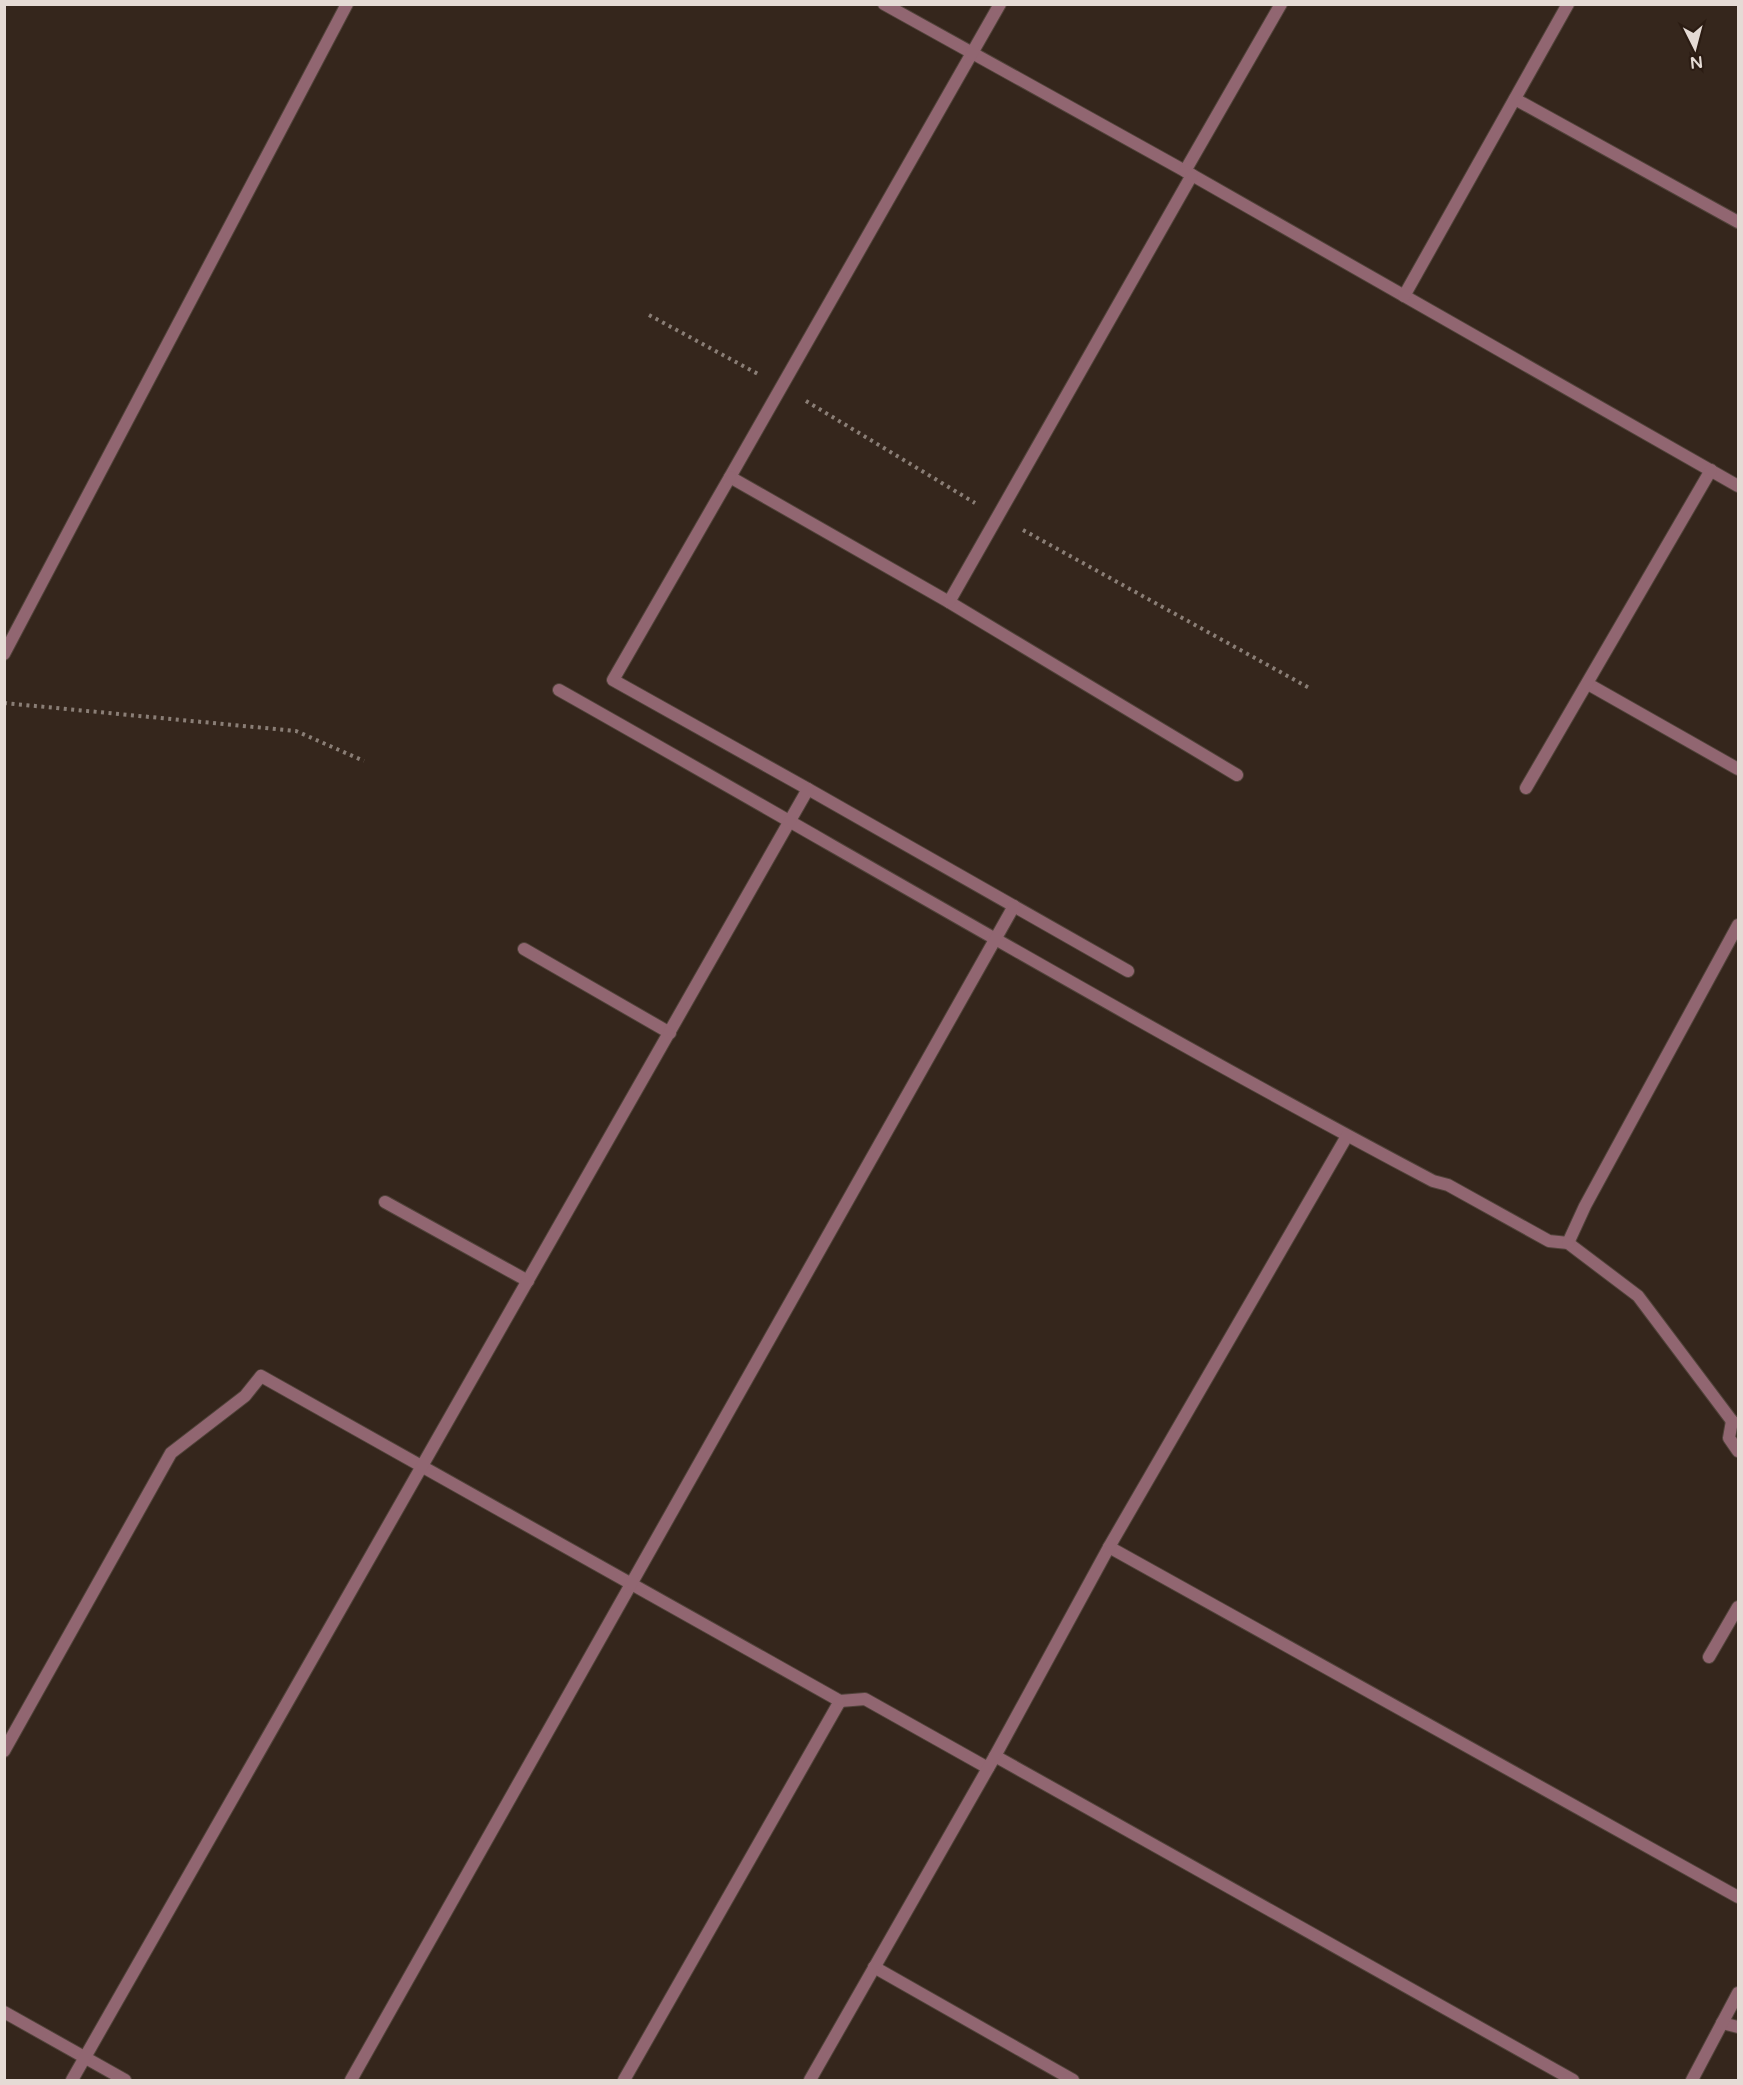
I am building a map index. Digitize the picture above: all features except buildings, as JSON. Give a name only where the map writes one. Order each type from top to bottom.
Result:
[{"type":"street","points":[[4,654],[347,4]]},
{"type":"street","points":[[884,4],[1189,173],[1738,486]]},
{"type":"street","points":[[1000,4],[613,680],[1128,971]]},
{"type":"street","points":[[949,602],[1281,4]]},
{"type":"street","points":[[1404,296],[1568,4]]},
{"type":"street","points":[[1515,99],[1738,222]]},
{"type":"street","points":[[1526,788],[1711,470]]},
{"type":"street","points":[[730,477],[949,602],[1237,775]]},
{"type":"street","points":[[1588,684],[1738,769]]},
{"type":"street","points":[[559,690],[790,820],[995,940],[1347,1136],[1433,1181],[1448,1185],[1549,1241],[1568,1243],[1638,1296],[1732,1421],[1729,1438],[1738,1451]]},
{"type":"street","points":[[72,2080],[808,789]]},
{"type":"street","points":[[351,2080],[1014,906]]},
{"type":"street","points":[[1568,1243],[1585,1206],[1738,924]]},
{"type":"street","points":[[524,949],[670,1033]]},
{"type":"street","points":[[810,2080],[994,1756],[1109,1547],[1347,1136]]},
{"type":"street","points":[[385,1202],[528,1281]]},
{"type":"street","points":[[4,1752],[171,1453],[245,1396],[261,1376],[840,1701],[864,1699],[987,1768]]},
{"type":"street","points":[[1109,1547],[1738,1897]]},
{"type":"street","points":[[1709,1657],[1738,1606]]},
{"type":"street","points":[[624,2080],[840,1701]]},
{"type":"street","points":[[994,1756],[1573,2080]]},
{"type":"street","points":[[874,1968],[1072,2080]]},
{"type":"street","points":[[1692,2080],[1738,1993]]},
{"type":"street","points":[[4,2012],[125,2080]]},
{"type":"street","points":[[1722,2023],[1738,2027]]},
{"type":"path","points":[[4,703],[296,731],[364,761]]}]
